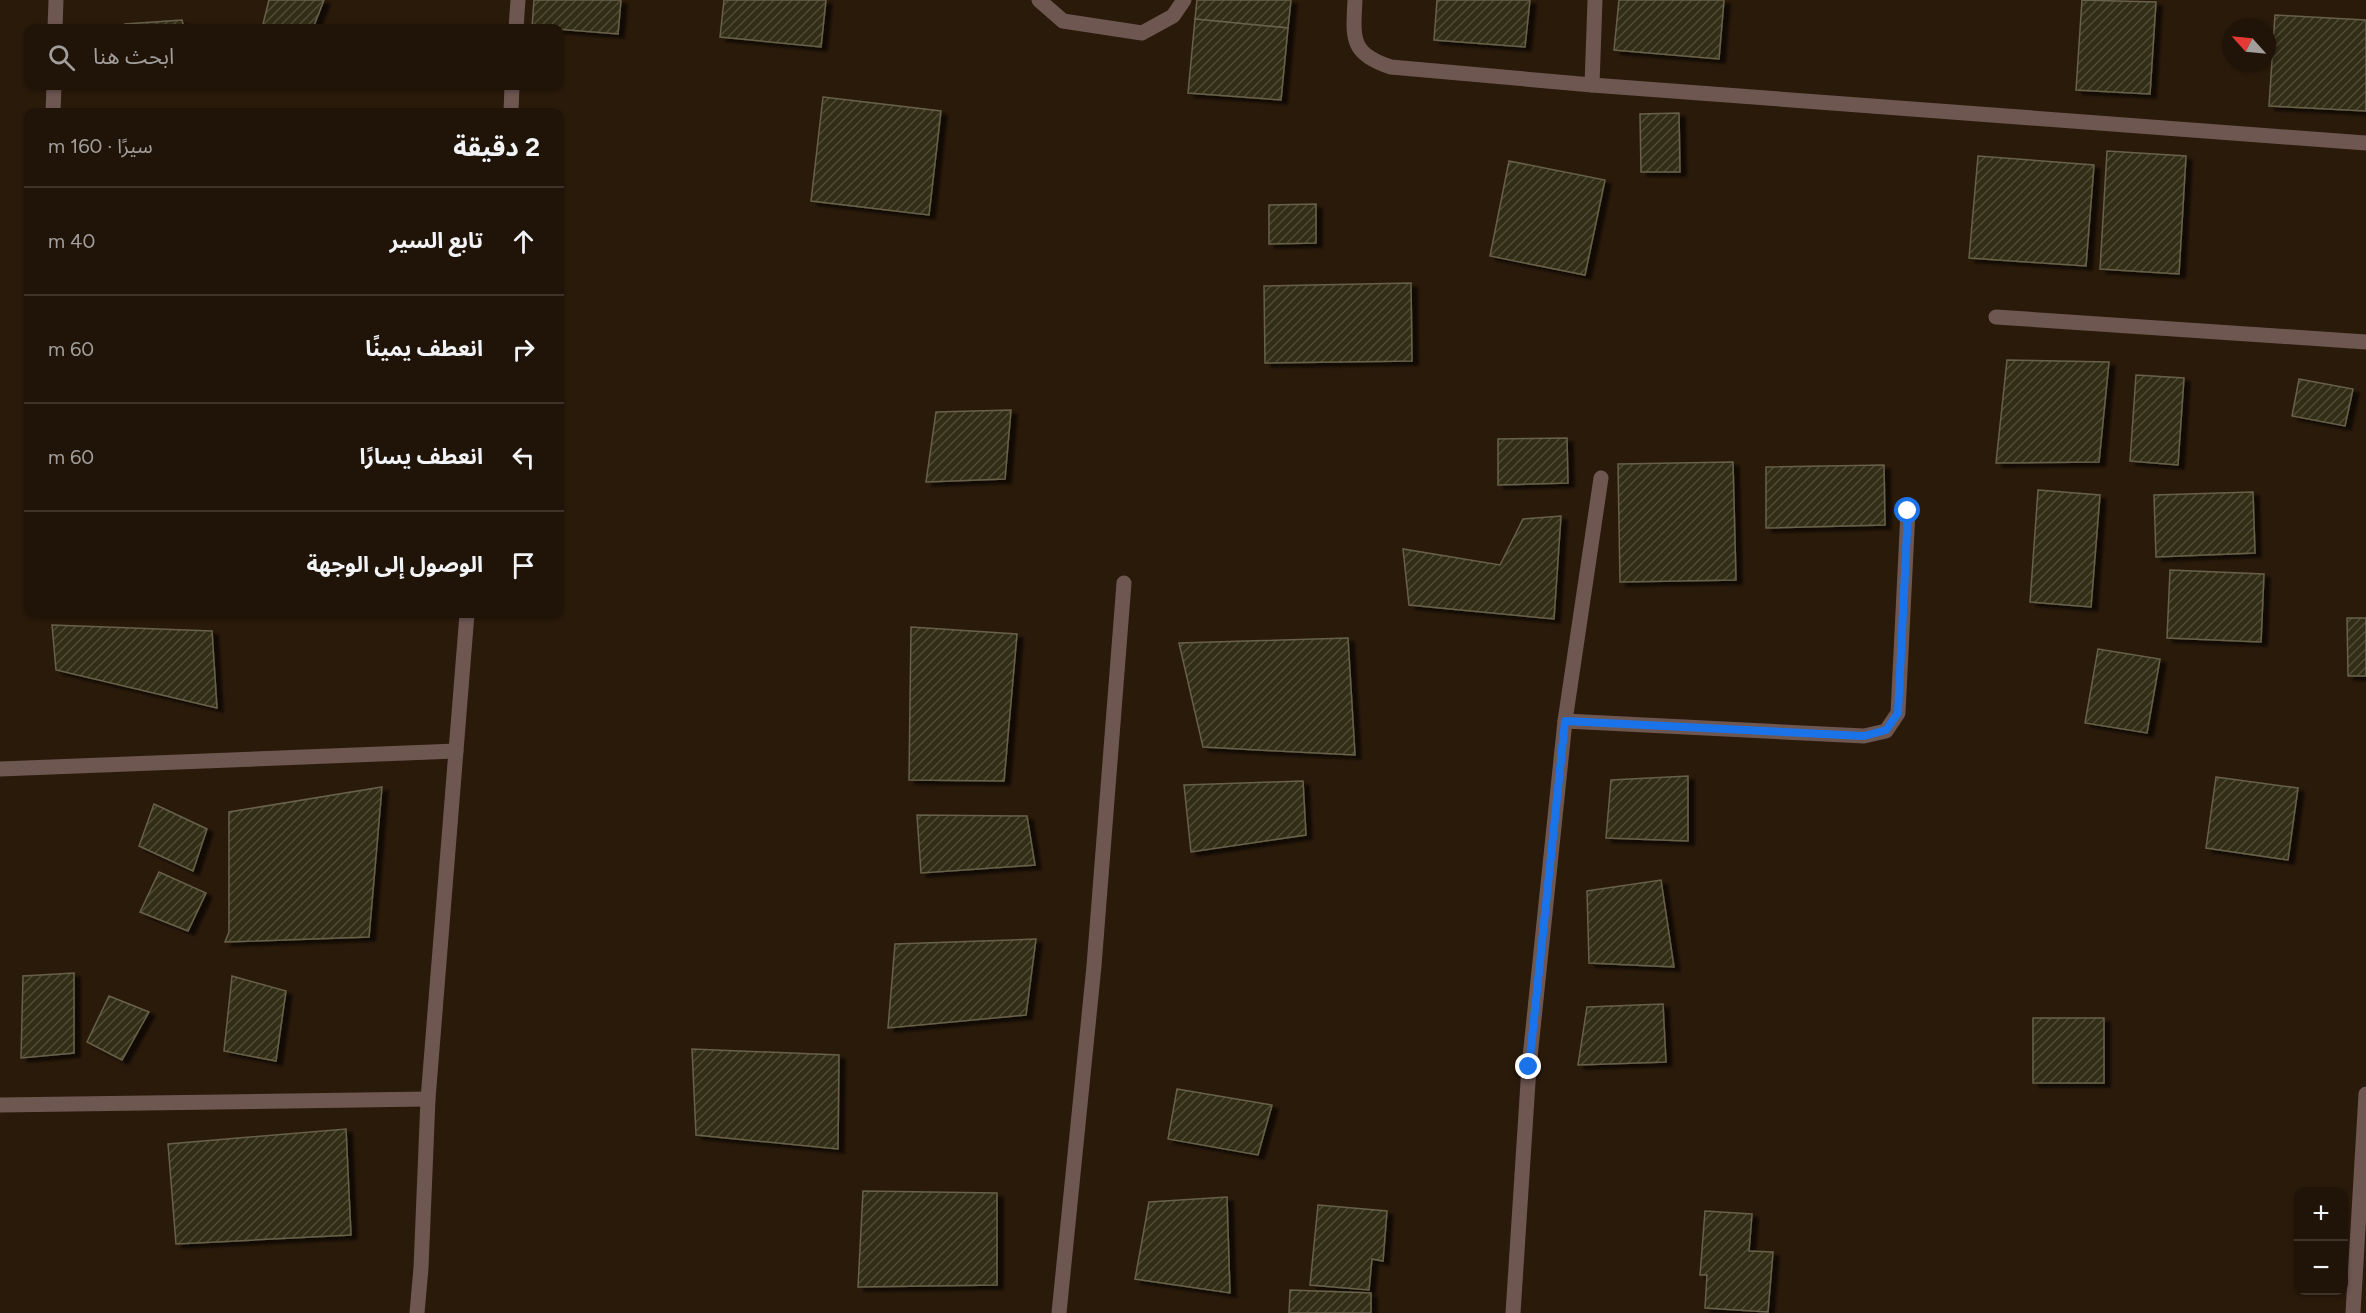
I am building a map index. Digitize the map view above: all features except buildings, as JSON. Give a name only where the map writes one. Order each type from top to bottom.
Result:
[{"type":"street","points":[[55,24],[56,0]]},
{"type":"street","points":[[516,24],[518,0]]},
{"type":"street","points":[[1039,0],[1063,21],[1142,33],[1173,16],[1184,0]]},
{"type":"street","points":[[1355,0],[1353,37],[1359,50],[1375,62],[1391,67],[1592,85],[2366,143]]},
{"type":"street","points":[[1592,85],[1595,0]]},
{"type":"street","points":[[53,108],[54,90]]},
{"type":"street","points":[[511,108],[512,90]]},
{"type":"street","points":[[1996,317],[2366,342]]},
{"type":"street","points":[[1513,1313],[1529,1067],[1565,721],[1601,478]]},
{"type":"street","points":[[1565,721],[1864,736],[1886,730],[1898,713],[1908,511]]},
{"type":"street","points":[[1059,1313],[1094,966],[1124,583]]},
{"type":"street","points":[[417,1313],[428,1099],[467,618]]},
{"type":"street","points":[[0,769],[456,751]]},
{"type":"street","points":[[2353,1313],[2366,1094]]},
{"type":"street","points":[[0,1105],[428,1099]]},
{"type":"route","points":[[1529,1067],[1565,721],[1864,736],[1886,730],[1898,713],[1908,511]]}]
